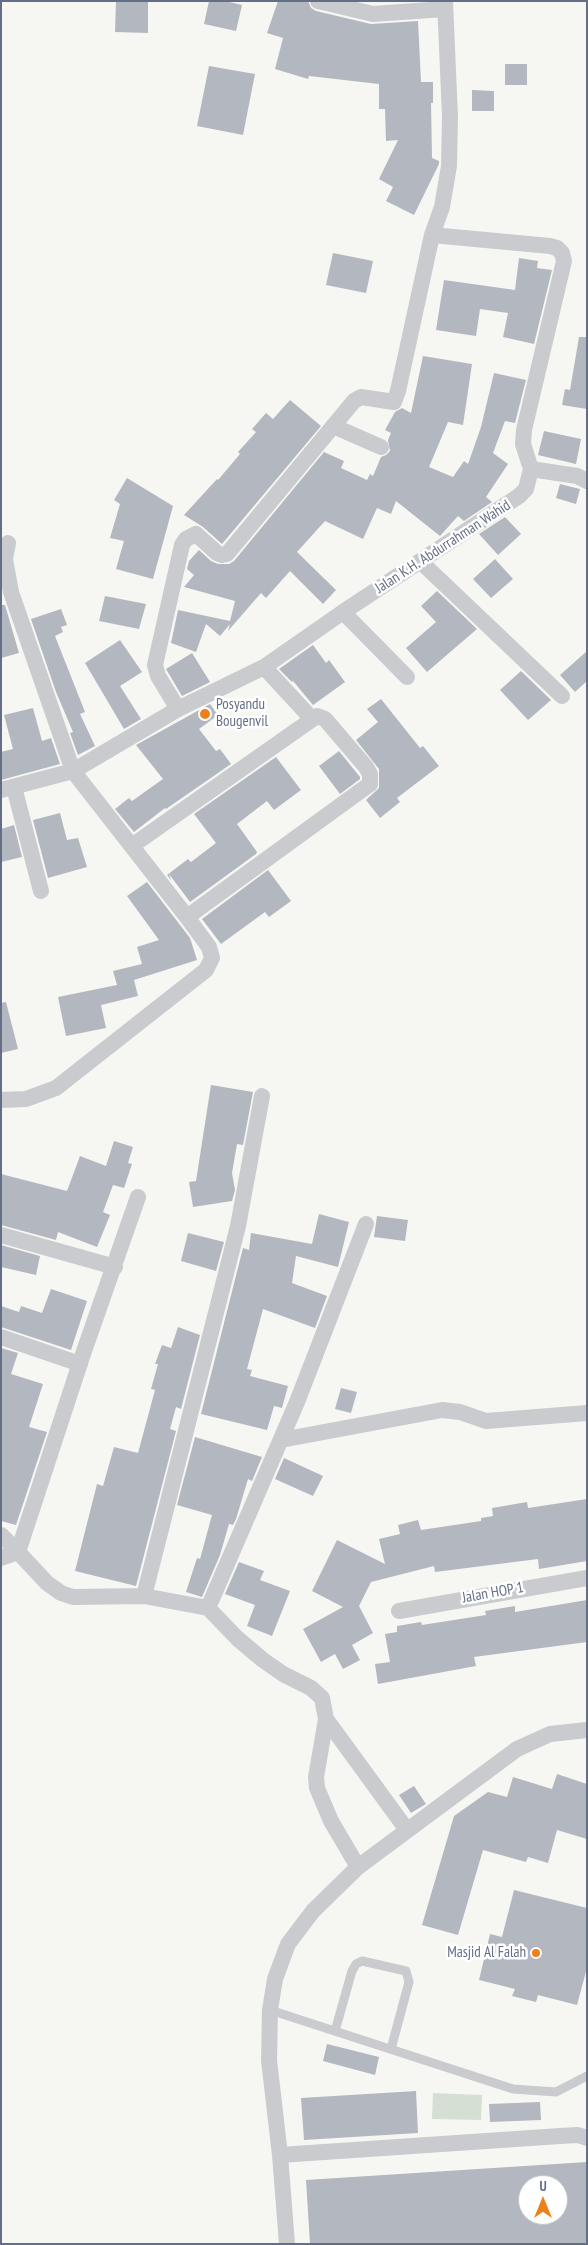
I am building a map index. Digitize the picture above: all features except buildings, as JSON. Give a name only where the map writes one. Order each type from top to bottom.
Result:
[{"type":"street","points":[[178,709],[158,676],[155,664],[182,545],[186,539],[196,534],[222,555],[233,549],[354,401],[361,397],[394,402],[397,398],[432,236],[442,207],[450,151],[445,5],[372,14],[318,1]]},
{"type":"street","points":[[432,236],[550,246],[557,248],[562,253],[564,261],[524,430],[523,444],[531,469],[577,476],[587,481]]},
{"type":"street","points":[[332,426],[381,447]]},
{"type":"street","name":"Jalan K.H. Abdurrahman Wahid","points":[[7,789],[73,771],[178,709],[264,667],[343,612],[422,562],[519,496],[526,489],[531,469]]},
{"type":"street","points":[[1,1100],[26,1099],[56,1088],[206,970],[212,958],[211,952],[188,917],[73,771],[11,592],[6,559],[8,543]]},
{"type":"street","points":[[422,562],[562,696]]},
{"type":"street","points":[[343,612],[407,677]]},
{"type":"street","points":[[264,667],[312,718]]},
{"type":"street","points":[[133,845],[317,716],[325,719],[366,767],[370,774],[370,784],[188,917]]},
{"type":"street","points":[[7,789],[41,891]]},
{"type":"street","points":[[144,1596],[238,1226],[262,1096]]},
{"type":"street","points":[[18,1552],[138,1197]]},
{"type":"street","points":[[208,1608],[281,1440],[366,1224]]},
{"type":"street","points":[[1,1235],[115,1267]]},
{"type":"street","points":[[1,1337],[80,1364]]},
{"type":"street","points":[[281,1440],[442,1410],[460,1412],[486,1421],[587,1413]]},
{"type":"street","points":[[1,1535],[47,1583],[61,1593],[73,1597],[144,1596],[208,1608],[238,1639],[263,1660],[283,1674],[311,1688],[322,1698],[326,1719],[316,1777],[317,1788],[331,1821],[358,1868]]},
{"type":"street","points":[[1,1558],[18,1552]]},
{"type":"street","name":"Jalan HOP 1","points":[[399,1611],[511,1589],[587,1578]]},
{"type":"street","points":[[326,1719],[407,1830]]},
{"type":"street","points":[[288,2244],[269,2060],[270,2010],[275,1979],[288,1944],[313,1911],[358,1868],[517,1749],[550,1734],[587,1730]]},
{"type":"street","points":[[280,2155],[578,2135],[587,2138]]},
{"type":"lane","points":[[335,2031],[352,1971],[356,1964],[362,1961],[406,1971],[409,1982],[391,2049]]},
{"type":"lane","points":[[270,2010],[513,2089],[556,2092],[587,2076]]},
{"type":"shaded area","points":[[433,2093],[482,2095],[481,2120],[432,2119]]},
{"type":"place","name":"Posyandu Bougenvil","points":[[205,714]]},
{"type":"place","name":"Masjid Al Falah","points":[[536,1953]]}]
